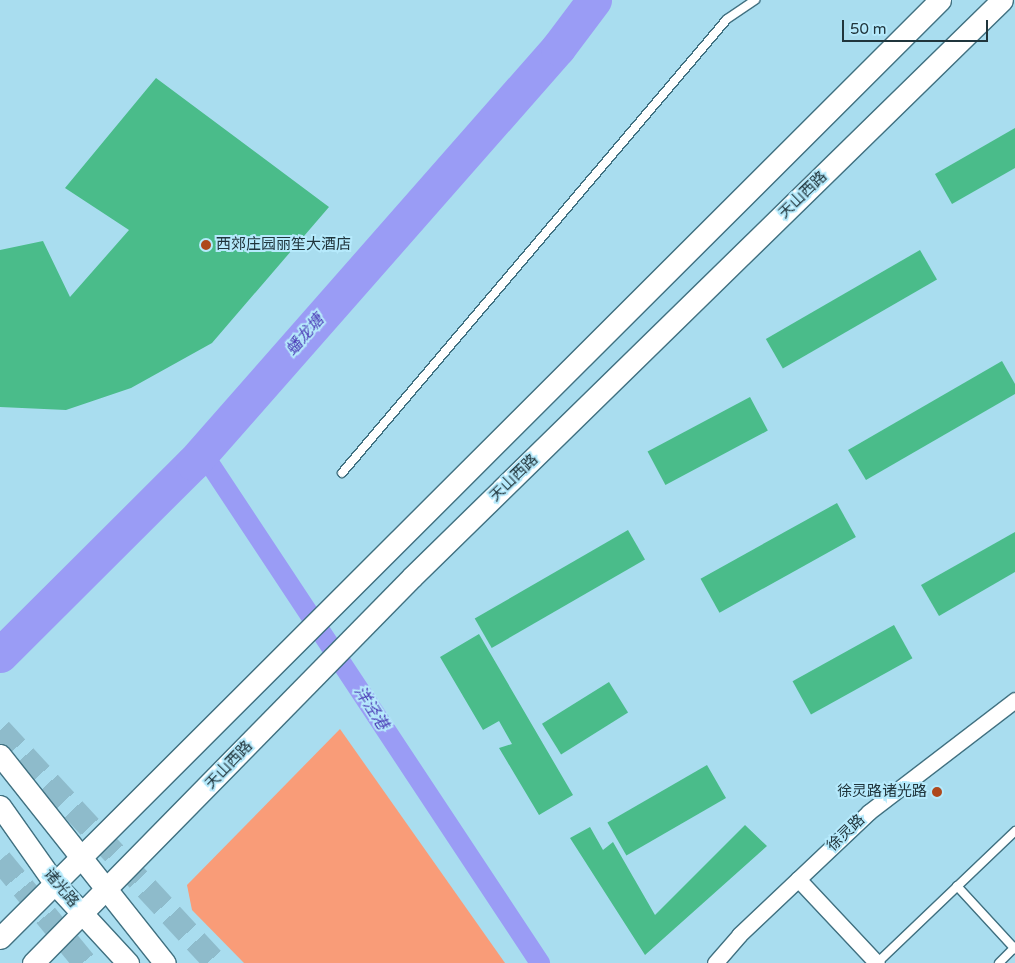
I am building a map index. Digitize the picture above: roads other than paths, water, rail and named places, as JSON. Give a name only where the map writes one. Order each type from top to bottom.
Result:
[{"type":"main road","points":[[0,938],[336,599],[940,0]]},
{"type":"main road","name":"天山西路","points":[[33,963],[84,915],[412,577],[1002,0]]},
{"type":"main road","points":[[0,755],[165,963]]},
{"type":"main road","name":"诸光路","points":[[0,806],[55,884],[128,963]]},
{"type":"street","name":"徐灵路","points":[[715,963],[739,934],[902,784],[1015,700]]},
{"type":"street","points":[[798,879],[877,963]]},
{"type":"lane","points":[[342,473],[727,19],[756,0]]},
{"type":"lane","points":[[877,963],[1015,831]]},
{"type":"lane","points":[[957,886],[1015,948],[999,963]]},
{"type":"waterway","name":"蟠龙塘","points":[[0,655],[193,463],[558,48],[594,0]]},
{"type":"waterway","name":"洋泾港","points":[[202,452],[540,963]]},
{"type":"tunnel","points":[[0,730],[216,963]]},
{"type":"tunnel","points":[[0,860],[85,963]]},
{"type":"place","name":"西郊庄园丽笙大酒店","points":[[206,245]]},
{"type":"place","name":"徐灵路诸光路","points":[[937,792]]}]
